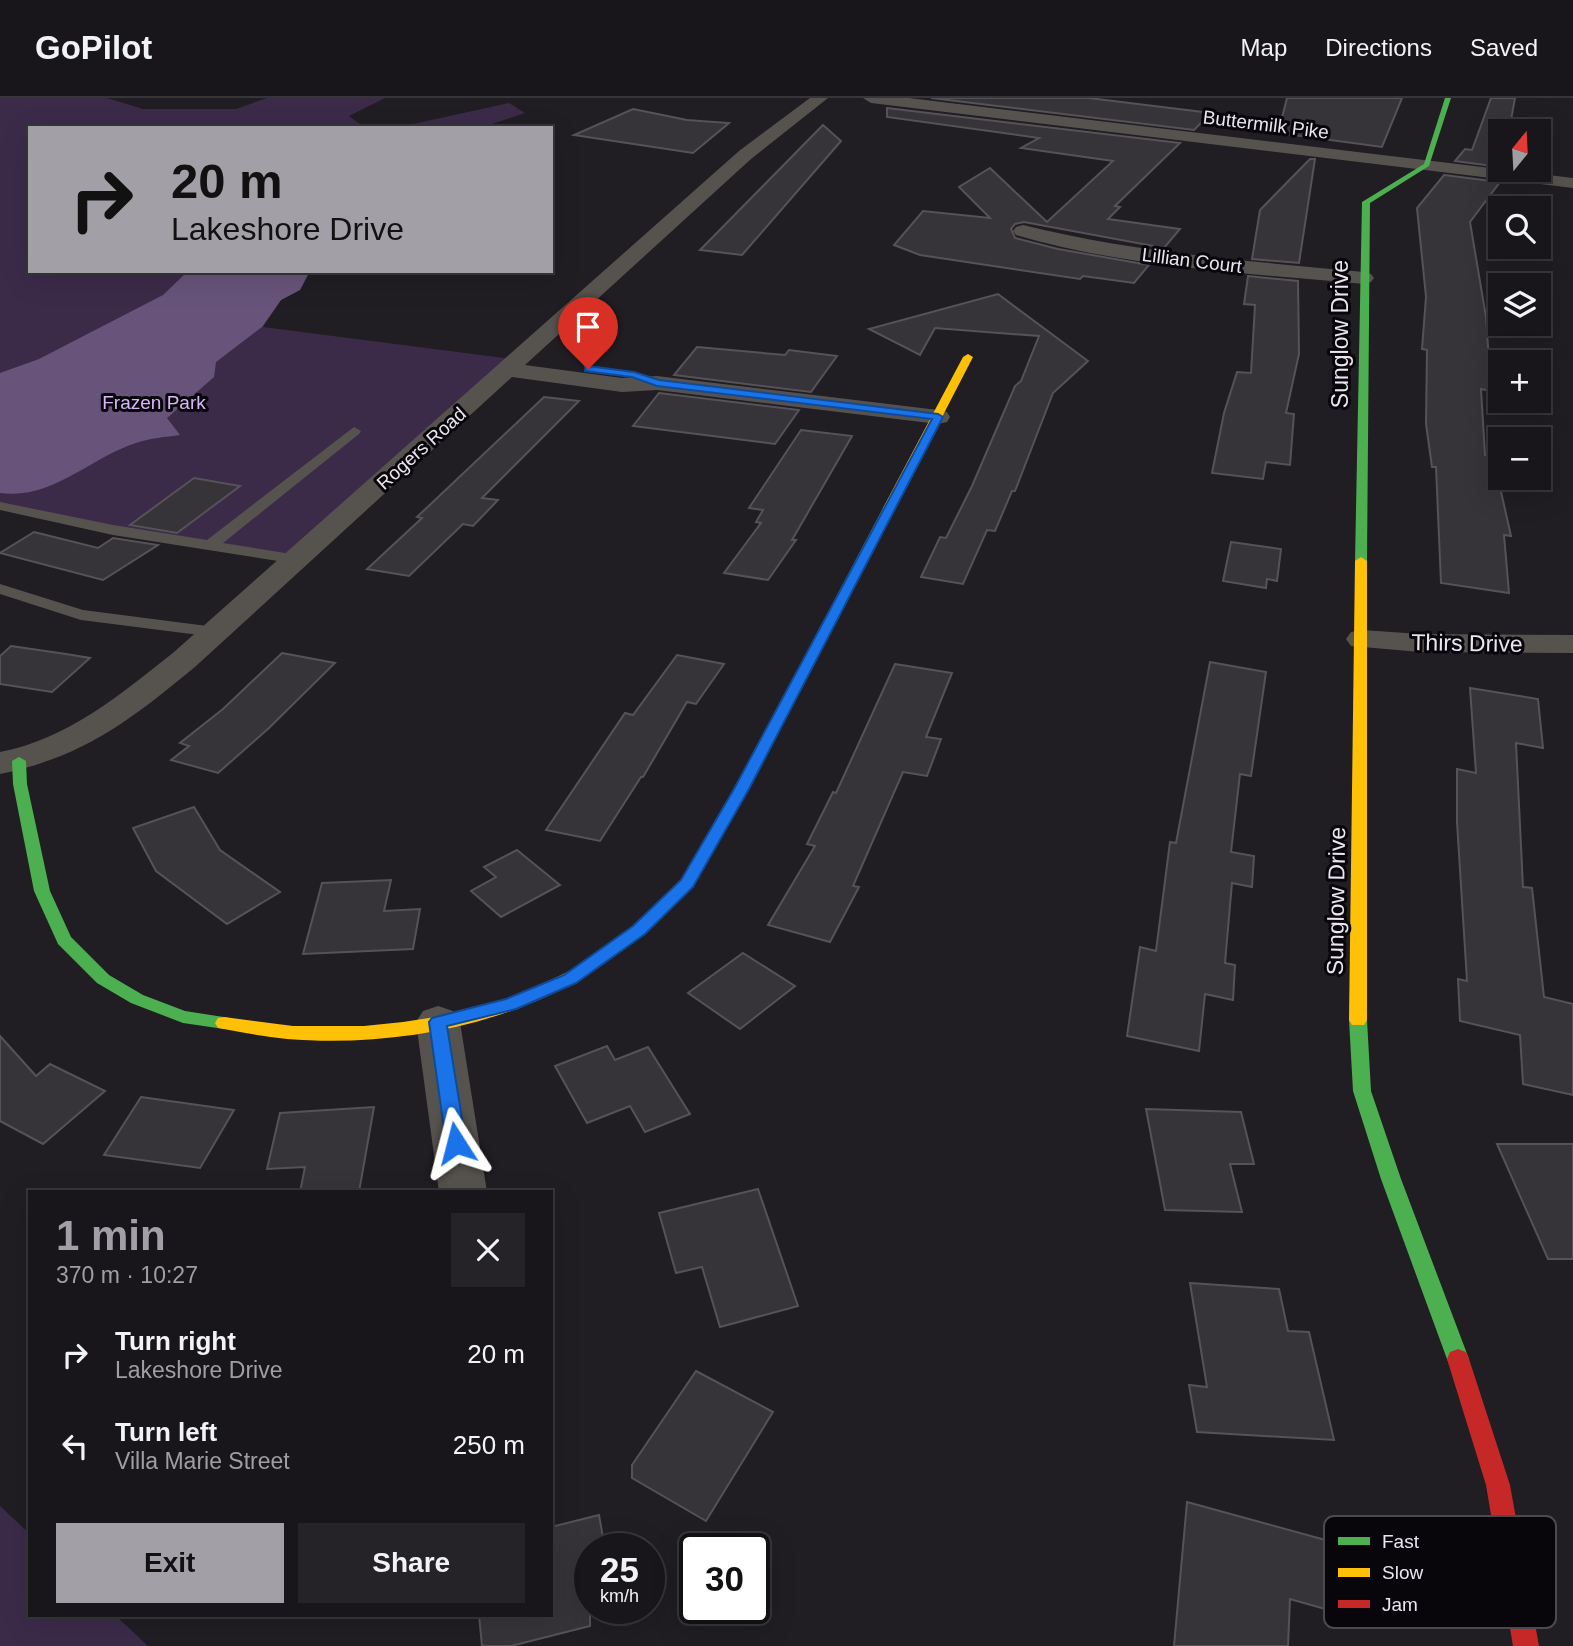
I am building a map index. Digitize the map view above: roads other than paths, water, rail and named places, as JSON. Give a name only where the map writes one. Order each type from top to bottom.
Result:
[{"type":"street","name":"Rogers Road","points":[[10,762],[43,754],[105,720],[138,698],[297,559],[746,155],[820,98]]},
{"type":"street","name":"Buttermilk Pike","points":[[871,98],[1573,183]]},
{"type":"street","points":[[1427,165],[1448,98]]},
{"type":"street","points":[[1111,127],[1129,108]]},
{"type":"street","name":"Sunglow Drive","points":[[1427,165],[1366,202],[1364,213],[1358,1017],[1362,1091],[1391,1179],[1454,1342],[1498,1485],[1503,1516]]},
{"type":"street","name":"Lillian Court","points":[[1023,231],[1057,241],[1188,261],[1364,278]]},
{"type":"street","points":[[10,762],[20,784],[43,891],[64,940],[103,979],[137,999],[183,1017],[292,1033],[394,1031],[510,1004],[570,979],[639,930],[687,883],[741,789],[968,357]]},
{"type":"street","points":[[514,365],[622,385],[657,383],[938,417]]},
{"type":"street","name":"Thirs Drive","points":[[1362,639],[1420,643],[1573,644]]},
{"type":"street","points":[[438,1022],[463,1190]]},
{"type":"street","name":"Sunglow Drive","points":[[1523,1628],[1526,1646]]},
{"type":"lane","points":[[212,544],[354,431]]},
{"type":"lane","points":[[0,506],[113,530],[297,559]]},
{"type":"lane","points":[[0,589],[80,615],[215,632]]},
{"type":"park label","name":"Frazen Park","points":[[154,402]]}]
